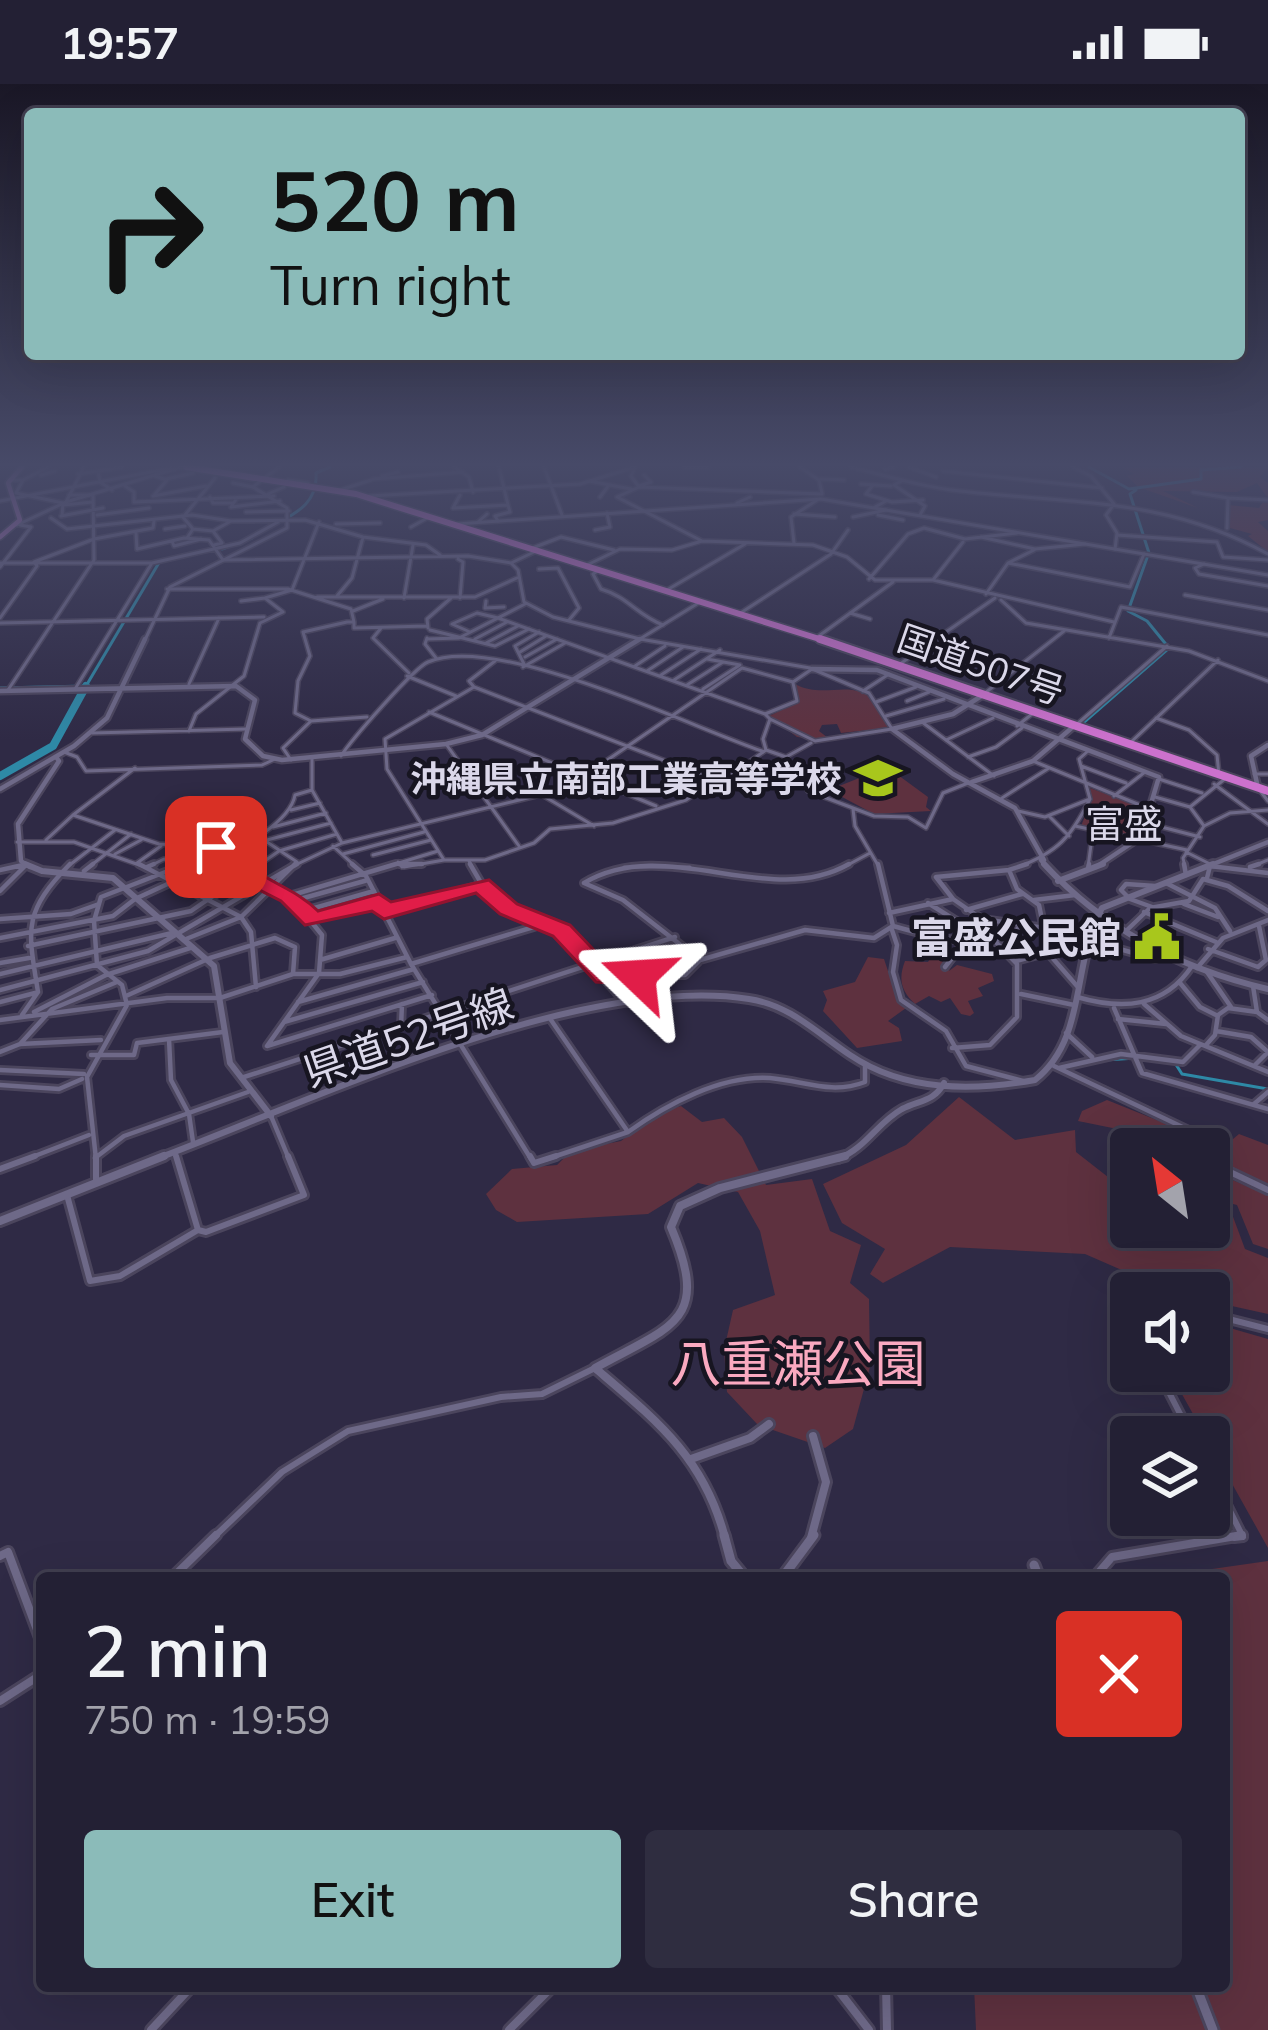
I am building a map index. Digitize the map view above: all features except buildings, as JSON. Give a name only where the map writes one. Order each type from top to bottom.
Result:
[{"type":"highway","name":"国道507号","points":[[559,558],[900,664],[1263,789]]},
{"type":"street","points":[[7,564],[11,558]]},
{"type":"street","points":[[38,566],[32,564],[47,558]]},
{"type":"street","points":[[8,690],[91,558]]},
{"type":"street","points":[[0,565],[90,566],[172,558]]},
{"type":"street","points":[[0,789],[92,733],[122,688],[167,589],[228,558]]},
{"type":"street","points":[[223,560],[390,558]]},
{"type":"street","points":[[404,598],[412,558]]},
{"type":"street","points":[[457,558],[463,562],[460,598]]},
{"type":"street","points":[[471,558],[511,562],[519,558]]},
{"type":"street","points":[[585,566],[600,558]]},
{"type":"street","points":[[666,591],[722,558]]},
{"type":"street","points":[[739,614],[825,558]]},
{"type":"street","points":[[848,558],[869,578],[933,580],[998,599],[1114,622]]},
{"type":"street","points":[[869,578],[887,558]]},
{"type":"street","points":[[933,580],[950,558]]},
{"type":"street","points":[[986,594],[1008,563],[1018,558]]},
{"type":"street","points":[[1008,563],[1130,586],[1142,558]]},
{"type":"street","points":[[1167,558],[1268,575]]},
{"type":"street","points":[[1229,558],[1255,558]]},
{"type":"street","points":[[337,596],[352,578],[358,559]]},
{"type":"street","points":[[1224,568],[1237,559]]},
{"type":"street","points":[[292,590],[305,560]]},
{"type":"street","points":[[511,562],[525,604]]},
{"type":"street","points":[[76,689],[152,563]]},
{"type":"street","points":[[1204,564],[1195,568],[1199,574],[1268,586]]},
{"type":"street","points":[[0,620],[38,566]]},
{"type":"street","points":[[539,569],[558,568],[578,608],[569,620]]},
{"type":"street","points":[[599,570],[593,574],[601,589],[626,596],[640,616],[663,625]]},
{"type":"street","points":[[317,597],[482,596],[519,577]]},
{"type":"street","points":[[816,638],[893,582]]},
{"type":"street","points":[[167,589],[292,590],[352,611],[383,598]]},
{"type":"street","points":[[241,602],[292,590]]},
{"type":"street","points":[[1185,595],[1268,610]]},
{"type":"street","points":[[189,731],[196,714],[236,686],[248,668],[260,623],[283,612],[265,598]]},
{"type":"street","points":[[436,658],[427,639],[427,619],[452,598]]},
{"type":"street","points":[[505,607],[506,598]]},
{"type":"street","points":[[998,599],[1022,621],[1168,646],[1268,678]]},
{"type":"street","points":[[900,664],[998,599]]},
{"type":"street","points":[[486,602],[485,608],[511,611]]},
{"type":"street","points":[[0,691],[236,686],[255,700],[247,729],[251,748],[291,760],[446,744],[482,735],[700,602]]},
{"type":"street","points":[[427,639],[467,633],[525,604],[640,639],[812,669],[863,691],[876,702],[892,729],[968,783],[1002,798],[1027,817],[1049,816],[1090,799]]},
{"type":"street","points":[[1108,638],[1121,607],[1268,635]]},
{"type":"street","points":[[352,611],[353,628],[467,633]]},
{"type":"street","points":[[529,629],[495,646],[452,624],[477,613],[498,617],[705,691],[811,742]]},
{"type":"street","points":[[850,613],[871,619]]},
{"type":"street","points":[[0,620],[270,617]]},
{"type":"street","points":[[189,684],[219,618]]},
{"type":"street","points":[[464,618],[483,625]]},
{"type":"street","points":[[475,639],[508,621]]},
{"type":"street","points":[[354,622],[312,627],[301,635],[310,656],[292,709],[311,721],[370,717]]},
{"type":"street","points":[[486,643],[519,625]]},
{"type":"street","points":[[381,628],[373,638],[408,675],[456,696]]},
{"type":"street","points":[[785,757],[811,742],[892,729],[966,708],[1064,631]]},
{"type":"street","points":[[525,657],[515,646],[539,632]]},
{"type":"street","points":[[520,652],[548,635]]},
{"type":"street","points":[[525,657],[557,639]]},
{"type":"street","points":[[524,666],[567,642]]},
{"type":"street","points":[[634,666],[669,644]]},
{"type":"street","points":[[647,670],[685,646]]},
{"type":"street","points":[[341,756],[408,675],[436,658],[495,661],[524,666],[785,757],[808,791],[831,795],[853,809],[908,817],[926,828],[943,793],[1033,761],[1168,646]]},
{"type":"street","points":[[661,675],[703,647]]},
{"type":"street","points":[[674,680],[720,650]]},
{"type":"street","points":[[524,666],[525,657]]},
{"type":"street","points":[[0,990],[148,951],[181,935],[260,880],[333,846],[542,795],[584,778],[740,665],[707,659]]},
{"type":"street","points":[[1130,743],[1218,660]]},
{"type":"street","points":[[495,661],[469,681],[473,687],[722,784]]},
{"type":"street","points":[[687,685],[723,662]]},
{"type":"street","points":[[705,691],[742,668],[793,682],[812,669],[860,668],[889,674],[966,708],[1202,793]]},
{"type":"street","points":[[902,680],[920,671]]},
{"type":"street","points":[[863,691],[889,674]]},
{"type":"street","points":[[767,717],[797,701],[793,682]]},
{"type":"street","points":[[876,702],[916,686]]},
{"type":"street","points":[[444,860],[387,769],[385,751],[391,734],[473,687]]},
{"type":"street","points":[[907,701],[929,692]]},
{"type":"street","points":[[886,716],[944,699]]},
{"type":"street","points":[[429,712],[656,806]]},
{"type":"street","points":[[764,750],[767,717]]},
{"type":"street","points":[[968,757],[995,747],[1032,717]]},
{"type":"street","points":[[946,740],[993,718]]},
{"type":"street","points":[[1156,718],[1190,730],[1217,755],[1224,776],[1190,806]]},
{"type":"street","points":[[291,760],[284,748],[311,721]]},
{"type":"street","points":[[922,722],[994,776]]},
{"type":"street","points":[[92,733],[247,729]]},
{"type":"street","points":[[446,744],[519,846]]},
{"type":"street","points":[[1268,745],[1251,756],[1268,801]]},
{"type":"street","points":[[722,784],[764,750]]},
{"type":"street","points":[[64,752],[77,758],[86,771],[251,766],[275,758]]},
{"type":"street","points":[[1088,752],[1078,759],[1090,799],[1055,857],[1009,870],[936,877],[953,899],[982,919],[1046,928],[1154,959],[1166,955]]},
{"type":"street","points":[[24,865],[18,824],[59,761],[56,757]]},
{"type":"street","points":[[312,758],[312,790],[342,843]]},
{"type":"street","points":[[1033,761],[1152,810]]},
{"type":"street","points":[[46,840],[137,766]]},
{"type":"street","points":[[1081,766],[1126,783]]},
{"type":"street","points":[[1002,798],[1049,768]]},
{"type":"street","points":[[398,862],[401,866],[470,861],[534,843],[550,829],[595,826],[722,784],[773,771],[795,771]]},
{"type":"street","points":[[1114,796],[1145,772]]},
{"type":"street","points":[[1254,774],[1268,774]]},
{"type":"street","points":[[1058,880],[1143,842],[1160,778]]},
{"type":"street","points":[[1214,784],[1268,824]]},
{"type":"street","points":[[291,810],[295,795],[312,790]]},
{"type":"street","points":[[542,795],[595,826]]},
{"type":"street","points":[[1155,797],[1190,806],[1204,826]]},
{"type":"street","points":[[1167,814],[1172,800]]},
{"type":"street","points":[[0,938],[113,916],[216,861],[291,810],[320,803]]},
{"type":"street","points":[[853,809],[879,866],[897,944],[893,972],[902,1000],[946,1030],[966,1066],[1027,1082]]},
{"type":"street","points":[[1186,875],[1181,861],[1204,826],[1245,811],[1268,810]]},
{"type":"street","points":[[1018,811],[1043,860],[1075,896],[1166,955],[1268,989]]},
{"type":"street","points":[[263,829],[326,813]]},
{"type":"street","points":[[73,815],[165,845],[222,848],[244,873],[291,898],[314,920],[322,935],[319,974],[267,1046],[432,994]]},
{"type":"street","points":[[1049,816],[1069,836]]},
{"type":"street","points":[[264,840],[332,823]]},
{"type":"street","points":[[1150,824],[1200,837]]},
{"type":"street","points":[[1075,826],[1187,851],[1211,866],[1268,873]]},
{"type":"street","points":[[26,1015],[38,992],[28,946],[30,919],[61,872],[86,847],[116,829]]},
{"type":"street","points":[[1088,869],[1093,830]]},
{"type":"street","points":[[343,854],[425,831]]},
{"type":"street","points":[[84,871],[131,834]]},
{"type":"street","points":[[255,834],[297,862]]},
{"type":"street","points":[[28,946],[165,919],[205,901],[279,851],[337,834]]},
{"type":"street","points":[[365,838],[380,867]]},
{"type":"street","points":[[115,854],[143,839]]},
{"type":"street","points":[[17,842],[46,840],[115,854],[241,917],[252,942],[256,987]]},
{"type":"street","points":[[374,856],[431,840]]},
{"type":"street","points":[[1054,1066],[1099,912],[1268,842]]},
{"type":"street","points":[[137,863],[165,845]]},
{"type":"street","points":[[333,846],[363,872],[411,963],[534,1163],[628,1132],[655,1109],[758,1079],[822,1090],[853,1088],[865,1082],[866,1064]]},
{"type":"street","points":[[291,898],[438,851]]},
{"type":"street","points":[[700,960],[623,900],[584,883],[607,869],[638,863],[759,877],[825,876],[870,854]]},
{"type":"street","points":[[147,867],[164,859],[216,861]]},
{"type":"street","points":[[1244,869],[1268,860]]},
{"type":"street","points":[[96,1182],[84,1076],[100,1040],[127,1006],[117,982],[98,965],[94,920],[98,904],[100,898],[193,861]]},
{"type":"street","points":[[470,861],[480,885],[500,904],[561,931],[621,998]]},
{"type":"street","points":[[0,974],[94,950],[181,935],[241,917],[297,862]]},
{"type":"street","points":[[0,891],[24,865]]},
{"type":"street","points":[[0,869],[24,865],[105,874],[141,897],[208,959],[238,1079],[271,1116],[304,1196],[206,1232],[198,1230],[120,1276],[90,1281],[66,1193]]},
{"type":"street","points":[[1184,904],[1208,878],[1211,866]]},
{"type":"street","points":[[1009,870],[1022,894],[1034,900],[1075,896]]},
{"type":"street","points":[[1208,878],[1268,911]]},
{"type":"street","points":[[291,898],[368,880]]},
{"type":"street","points":[[1166,883],[1215,908],[1230,931]]},
{"type":"street","points":[[384,912],[480,885]]},
{"type":"street","points":[[301,912],[374,891]]},
{"type":"street","points":[[966,910],[1022,894]]},
{"type":"street","points":[[1126,897],[1152,907],[1184,904],[1219,917]]},
{"type":"street","points":[[890,913],[953,899]]},
{"type":"street","points":[[1034,900],[1046,928],[1048,952],[1080,987]]},
{"type":"street","points":[[314,920],[379,901]]},
{"type":"street","points":[[928,903],[982,937]]},
{"type":"street","points":[[0,919],[30,919],[98,904]]},
{"type":"street","points":[[1124,948],[1152,907]]},
{"type":"street","points":[[1144,913],[1216,942]]},
{"type":"street","points":[[972,928],[982,919]]},
{"type":"street","points":[[1021,994],[1114,1008],[1144,1004],[1180,982],[1230,931],[1268,920]]},
{"type":"street","points":[[298,1003],[411,963],[542,926]]},
{"type":"street","points":[[604,976],[685,975],[700,960],[805,929],[874,938],[892,928],[931,938],[992,938],[1010,936],[1019,926]]},
{"type":"street","points":[[1208,949],[1261,967],[1267,961],[1259,926]]},
{"type":"street","points":[[320,960],[397,937]]},
{"type":"street","points":[[238,1079],[675,937]]},
{"type":"street","points":[[126,996],[208,959],[274,938],[295,947],[293,974]]},
{"type":"street","points":[[945,967],[967,938]]},
{"type":"street","points":[[952,1048],[999,1040],[1017,1017],[1021,994],[1016,961],[992,938]]},
{"type":"street","points":[[26,1015],[106,975],[194,946]]},
{"type":"street","points":[[1016,961],[1048,952]]},
{"type":"street","points":[[0,963],[29,958]]},
{"type":"street","points":[[1218,976],[1230,958]]},
{"type":"street","points":[[0,1020],[167,998],[220,998],[293,974],[355,972],[411,963]]},
{"type":"street","points":[[1207,972],[1231,1008]]},
{"type":"street","points":[[20,1044],[45,1015],[117,982]]},
{"type":"street","points":[[284,1022],[423,982]]},
{"type":"street","points":[[1180,982],[1200,1007],[1218,1016]]},
{"type":"street","points":[[1253,986],[1257,1012]]},
{"type":"street","points":[[0,1002],[38,992]]},
{"type":"street","name":"県道52号線","points":[[0,1221],[271,1116],[464,1047],[621,998],[684,994],[769,1002],[808,1019],[866,1064],[905,1080],[1027,1082],[1054,1066]]},
{"type":"street","points":[[401,1004],[401,1027]]},
{"type":"street","points":[[1144,1004],[1201,1046],[1268,1072]]},
{"type":"street","points":[[1114,1008],[1142,1072],[1268,1109]]},
{"type":"street","points":[[1218,1016],[1231,1008],[1257,1012],[1268,1020]]},
{"type":"street","points":[[1054,1066],[1132,1054],[1184,1062],[1216,1031],[1218,1016]]},
{"type":"street","points":[[1118,1019],[1168,1024]]},
{"type":"street","points":[[550,1020],[628,1132]]},
{"type":"street","points":[[1216,1031],[1256,1040],[1268,1052],[1252,1067]]},
{"type":"street","points":[[92,1055],[134,1055],[137,1043],[223,1032]]},
{"type":"street","points":[[1066,1033],[1092,1058]]},
{"type":"street","points":[[169,1039],[171,1080],[189,1114],[194,1145]]},
{"type":"street","points":[[0,1052],[20,1044],[100,1040]]},
{"type":"street","points":[[1054,1066],[1184,1128]]},
{"type":"street","points":[[0,1070],[84,1076]]},
{"type":"street","points":[[0,1085],[59,1088],[84,1076]]},
{"type":"street","points":[[178,1572],[298,1459],[348,1431],[501,1397],[542,1394],[658,1333],[688,1293],[691,1281],[671,1227],[680,1206],[728,1184],[748,1184],[848,1155],[875,1138],[901,1110],[938,1095],[944,1083]]},
{"type":"street","points":[[95,1158],[124,1136],[248,1092]]},
{"type":"street","points":[[1254,1105],[1268,1092]]},
{"type":"street","points":[[0,1169],[91,1134]]},
{"type":"street","points":[[176,1152],[198,1230]]},
{"type":"street","points":[[1230,1172],[1268,1190]]},
{"type":"street","points":[[1230,1320],[1268,1329]]},
{"type":"street","points":[[595,1368],[667,1427],[691,1459],[721,1513],[730,1561],[740,1572]]},
{"type":"street","points":[[691,1459],[750,1438],[769,1424]]},
{"type":"street","points":[[786,1572],[816,1532],[826,1482],[813,1436]]},
{"type":"street","points":[[1099,1572],[1112,1557],[1243,1537],[1230,1511]]},
{"type":"street","points":[[0,1556],[8,1552],[36,1626]]},
{"type":"street","points":[[1034,1565],[1037,1572]]},
{"type":"street","points":[[0,1701],[36,1678]]},
{"type":"street","points":[[151,2030],[186,1992]]},
{"type":"street","points":[[509,2030],[547,1992]]},
{"type":"street","points":[[840,1992],[869,2030]]},
{"type":"street","points":[[886,1992],[887,2030]]},
{"type":"street","points":[[1198,1992],[1213,2030]]},
{"type":"green space","points":[[795,684],[859,691],[870,697],[888,728],[841,733],[837,724],[822,725],[819,731],[832,741],[797,737],[769,716],[798,702]]},
{"type":"green space","points":[[887,767],[928,797],[926,807],[931,811],[874,814],[829,790]]},
{"type":"green space","points":[[1090,788],[1147,809],[1137,839],[1081,826],[1092,799]]},
{"type":"green space","points":[[868,957],[884,959],[898,1001],[906,1008],[888,1021],[899,1028],[902,1041],[857,1048],[823,1011],[827,1000],[823,991],[855,982]]},
{"type":"green space","points":[[931,957],[952,965],[949,971],[957,965],[992,974],[994,981],[978,988],[983,996],[968,1001],[974,1013],[970,1016],[961,1014],[950,998],[941,1002],[929,996],[915,1004],[907,994],[901,979],[905,961],[928,962]]},
{"type":"green space","points":[[959,1097],[1015,1140],[1075,1130],[1076,1152],[1110,1179],[1110,1248],[1230,1248],[1230,1209],[1245,1249],[1268,1258],[1268,1314],[1230,1306],[1230,1272],[1126,1272],[1085,1254],[950,1247],[883,1283],[870,1274],[885,1249],[842,1223],[823,1184],[906,1145]]},
{"type":"green space","points":[[1107,1100],[1175,1128],[1112,1128],[1078,1121],[1082,1111]]},
{"type":"green space","name":"八重瀬公園","points":[[681,1106],[702,1122],[724,1118],[742,1137],[766,1185],[812,1179],[830,1231],[861,1245],[850,1283],[869,1299],[870,1367],[853,1429],[825,1448],[758,1425],[727,1392],[724,1350],[733,1310],[775,1295],[760,1231],[738,1192],[698,1183],[648,1214],[517,1222],[496,1210],[486,1194],[512,1169],[557,1165],[571,1151],[621,1141],[657,1113]]},
{"type":"green space","points":[[1239,1134],[1268,1145],[1268,1185],[1230,1168],[1230,1142]]},
{"type":"green space","points":[[1230,1179],[1268,1195],[1268,1249],[1253,1244],[1237,1205],[1230,1203]]},
{"type":"green space","points":[[1230,1328],[1268,1339],[1268,1548],[1230,1480],[1230,1416],[1194,1416],[1181,1392],[1230,1392]]},
{"type":"green space","points":[[1268,1561],[1268,2030],[976,2030],[974,1992],[1230,1992],[1230,1572],[1191,1572]]},
{"type":"waterway","points":[[1083,723],[1169,648],[1147,621],[1128,611],[1147,558]]},
{"type":"waterway","points":[[0,688],[86,686],[160,561]]},
{"type":"waterway","points":[[0,776],[53,746],[86,686]]},
{"type":"waterway","points":[[1104,1060],[1137,1058]]},
{"type":"waterway","points":[[1175,1063],[1182,1074],[1268,1089]]},
{"type":"place","name":"沖縄県立南部工業高等学校","points":[[878,778]]},
{"type":"place","name":"富盛公民館","points":[[1157,937]]},
{"type":"district","name":"富盛","points":[[1124,823]]},
{"type":"route","points":[[216,847],[242,872],[289,896],[314,920],[379,901],[384,912],[480,885],[508,909],[561,931],[604,976],[638,976]]}]
